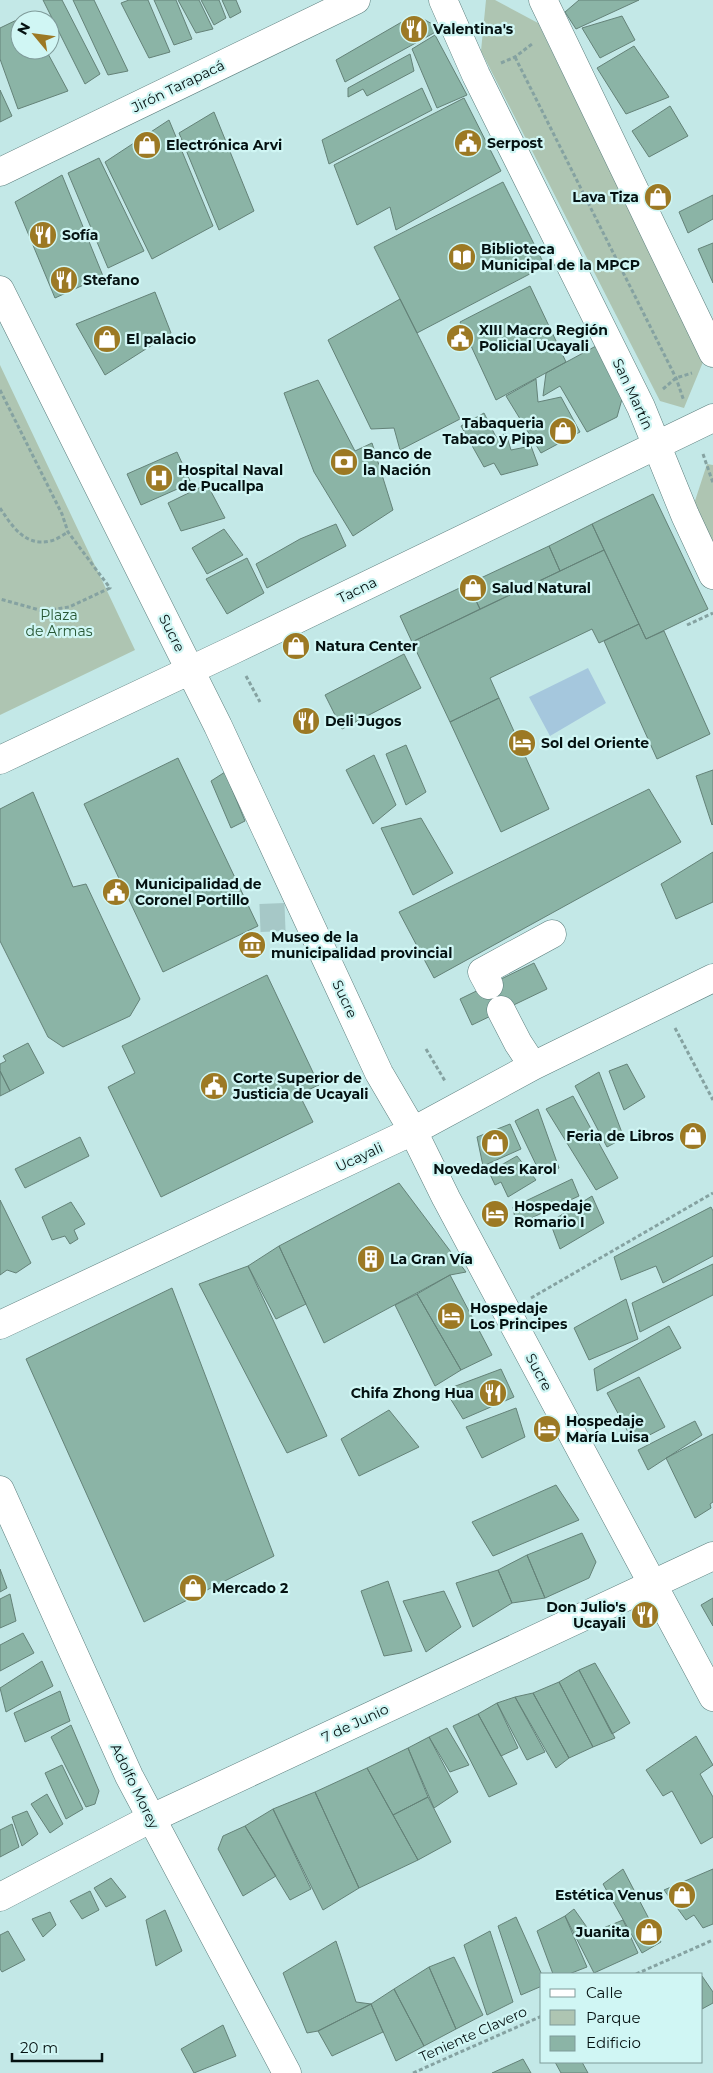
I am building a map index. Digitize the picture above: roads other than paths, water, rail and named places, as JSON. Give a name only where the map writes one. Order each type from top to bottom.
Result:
[{"type":"street","name":"Jirón Tarapacá","points":[[0,172],[356,0]]},
{"type":"street","name":"San Martín","points":[[443,0],[476,75],[641,407],[656,446],[713,575]]},
{"type":"street","points":[[543,0],[713,353]]},
{"type":"street","name":"Sucre","points":[[0,290],[190,670],[296,917],[379,1073],[413,1132],[446,1198],[713,1697]]},
{"type":"street","name":"Tacna","points":[[0,760],[713,418]]},
{"type":"street","points":[[489,985],[482,972],[552,934]]},
{"type":"street","name":"Ucayali","points":[[0,1325],[413,1132],[533,1066],[713,978]]},
{"type":"street","points":[[501,1010],[518,1043],[533,1066]]},
{"type":"street","name":"Adolfo Morey","points":[[0,1490],[150,1819],[287,2073]]},
{"type":"street","name":"7 de Junio","points":[[0,1896],[150,1819],[713,1556]]},
{"type":"water","points":[[588,668],[606,703],[550,736],[529,697]]},
{"type":"tunnel","points":[[260,918],[285,917]]},
{"type":"place","name":"Valentina's","points":[[414,29]]},
{"type":"place","name":"Serpost","points":[[468,143]]},
{"type":"place","name":"Electrónica Arvi","points":[[147,145]]},
{"type":"place","name":"Lava Tiza","points":[[658,197]]},
{"type":"place","name":"Sofía","points":[[43,235]]},
{"type":"place","name":"Biblioteca Municipal de la MPCP","points":[[462,257]]},
{"type":"place","name":"Stefano","points":[[64,280]]},
{"type":"place","name":"XIII Macro Región Policial Ucayali","points":[[460,338]]},
{"type":"place","name":"El palacio","points":[[107,339]]},
{"type":"place","name":"Tabaqueria Tabaco y Pipa","points":[[563,431]]},
{"type":"place","name":"Banco de la Nación","points":[[344,462]]},
{"type":"place","name":"Hospital Naval de Pucallpa","points":[[159,478]]},
{"type":"place","name":"Salud Natural","points":[[473,588]]},
{"type":"place","name":"Natura Center","points":[[296,646]]},
{"type":"place","name":"Deli Jugos","points":[[306,721]]},
{"type":"place","name":"Sol del Oriente","points":[[522,743]]},
{"type":"place","name":"Municipalidad de Coronel Portillo","points":[[116,892]]},
{"type":"place","name":"Museo de la municipalidad provincial","points":[[252,945]]},
{"type":"place","name":"Corte Superior de Justicia de Ucayali","points":[[214,1086]]},
{"type":"place","name":"Feria de Libros","points":[[693,1136]]},
{"type":"place","name":"Novedades Karol","points":[[495,1143]]},
{"type":"place","name":"Hospedaje Romario I","points":[[495,1214]]},
{"type":"place","name":"La Gran Vía","points":[[371,1259]]},
{"type":"place","name":"Hospedaje Los Principes","points":[[451,1316]]},
{"type":"place","name":"Chifa Zhong Hua","points":[[493,1393]]},
{"type":"place","name":"Hospedaje María Luisa","points":[[547,1429]]},
{"type":"place","name":"Mercado 2","points":[[193,1588]]},
{"type":"place","name":"Don Julio's Ucayali","points":[[645,1615]]},
{"type":"place","name":"Estética Venus","points":[[682,1895]]},
{"type":"place","name":"Juanita","points":[[649,1932]]},
{"type":"park label","name":"Plaza de Armas","points":[[59,624]]}]
